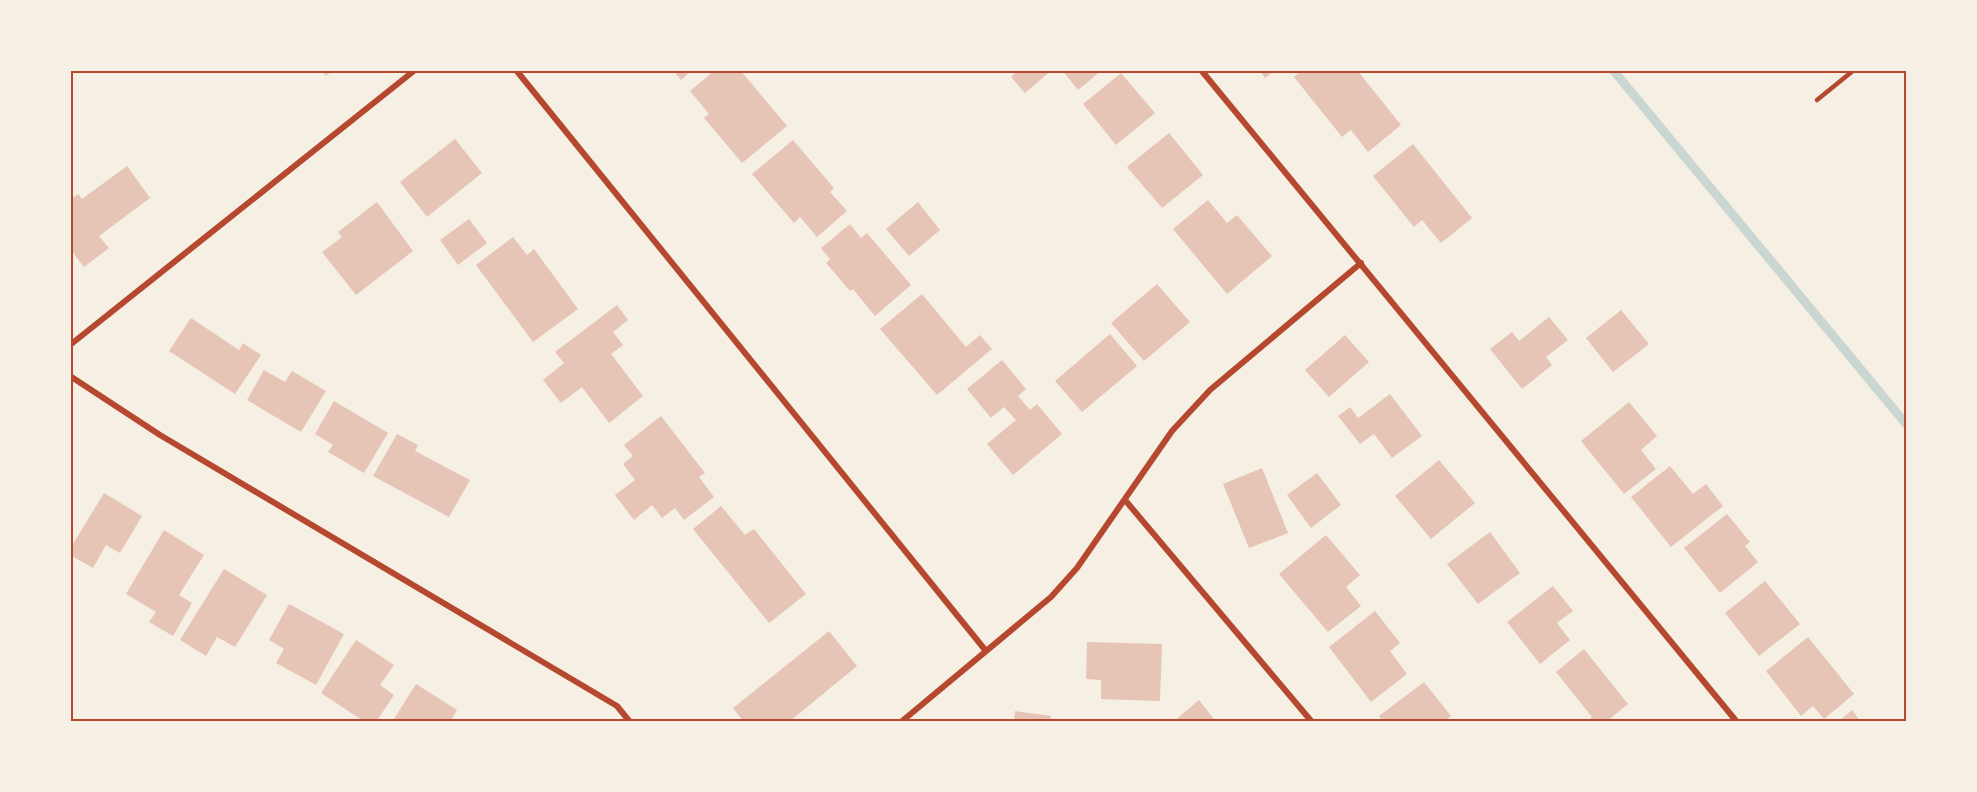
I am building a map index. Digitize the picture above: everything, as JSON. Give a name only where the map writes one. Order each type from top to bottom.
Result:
[{"type":"street","points":[[70,345],[415,70]]},
{"type":"street","points":[[516,70],[986,651]]},
{"type":"street","points":[[1201,70],[1737,722]]},
{"type":"street","points":[[901,722],[1051,597],[1077,568],[1172,431],[1210,390],[1361,263]]},
{"type":"street","points":[[70,376],[160,435],[617,706],[630,722]]},
{"type":"street","points":[[1125,500],[1312,722]]},
{"type":"lane","points":[[1817,100],[1854,70]]},
{"type":"building","points":[[321,70],[333,70],[326,76]]},
{"type":"building","points":[[673,70],[692,70],[681,80]]},
{"type":"building","points":[[715,70],[740,70],[787,126],[742,163],[704,118],[709,114],[690,91]]},
{"type":"building","points":[[1018,70],[1052,70],[1025,93],[1011,77]]},
{"type":"building","points":[[1062,70],[1102,70],[1078,90]]},
{"type":"building","points":[[1259,70],[1275,70],[1265,78]]},
{"type":"building","points":[[1302,70],[1357,70],[1401,125],[1368,152],[1351,130],[1342,137],[1294,77]]},
{"type":"building","points":[[1121,73],[1155,113],[1116,145],[1083,104]]},
{"type":"building","points":[[1169,133],[1203,175],[1162,208],[1127,167]]},
{"type":"building","points":[[455,139],[482,173],[427,217],[400,182]]},
{"type":"building","points":[[793,140],[834,188],[830,192],[847,211],[817,237],[800,217],[794,223],[752,174]]},
{"type":"building","points":[[1413,144],[1472,218],[1441,243],[1422,220],[1414,227],[1373,176]]},
{"type":"building","points":[[127,166],[150,198],[99,236],[109,248],[84,267],[70,249],[70,200],[78,194],[82,199]]},
{"type":"building","points":[[1208,200],[1227,223],[1237,215],[1272,256],[1227,294],[1173,229]]},
{"type":"building","points":[[377,202],[413,251],[356,295],[322,252],[342,237],[338,232]]},
{"type":"building","points":[[918,202],[940,230],[909,256],[886,229]]},
{"type":"building","points":[[469,219],[487,243],[458,265],[440,240]]},
{"type":"building","points":[[850,224],[861,238],[867,233],[911,285],[875,316],[853,289],[850,291],[826,263],[830,259],[821,248]]},
{"type":"building","points":[[513,237],[527,255],[534,249],[578,309],[533,342],[476,265]]},
{"type":"building","points":[[1157,284],[1190,322],[1144,361],[1111,323]]},
{"type":"building","points":[[922,294],[966,347],[980,335],[992,349],[937,395],[880,329]]},
{"type":"building","points":[[617,305],[628,320],[613,332],[623,345],[611,354],[643,396],[609,423],[582,387],[561,403],[543,380],[564,363],[555,352]]},
{"type":"building","points":[[1621,310],[1649,344],[1613,372],[1586,338]]},
{"type":"building","points":[[1549,317],[1568,340],[1546,357],[1552,365],[1522,389],[1490,349],[1512,332],[1519,341]]},
{"type":"building","points":[[191,318],[239,350],[243,343],[261,355],[235,394],[169,351]]},
{"type":"building","points":[[1110,334],[1137,366],[1082,412],[1055,381]]},
{"type":"building","points":[[1345,335],[1369,362],[1329,397],[1305,370]]},
{"type":"building","points":[[1002,360],[1026,389],[1018,396],[1030,410],[1037,404],[1062,434],[1013,475],[987,444],[1016,420],[1004,407],[991,418],[967,389]]},
{"type":"building","points":[[264,370],[285,382],[292,371],[326,391],[301,432],[247,400]]},
{"type":"building","points":[[1390,394],[1422,436],[1392,458],[1374,434],[1360,444],[1338,416],[1350,407],[1358,418]]},
{"type":"building","points":[[334,401],[388,433],[364,473],[328,452],[333,445],[315,434]]},
{"type":"building","points":[[1629,402],[1657,436],[1641,450],[1656,469],[1624,494],[1581,441]]},
{"type":"building","points":[[661,416],[705,473],[699,477],[714,497],[684,520],[675,508],[662,518],[652,505],[634,520],[615,495],[635,480],[623,464],[633,456],[624,445]]},
{"type":"building","points":[[397,434],[418,445],[415,451],[470,480],[449,517],[373,476]]},
{"type":"building","points":[[1439,460],[1475,503],[1431,539],[1395,496]]},
{"type":"building","points":[[1670,466],[1693,494],[1706,484],[1723,506],[1671,547],[1631,497]]},
{"type":"building","points":[[1262,468],[1288,533],[1249,548],[1223,484]]},
{"type":"building","points":[[1317,473],[1341,505],[1311,528],[1287,495]]},
{"type":"building","points":[[104,493],[142,516],[120,553],[106,545],[93,568],[70,555],[70,549]]},
{"type":"building","points":[[721,506],[745,535],[754,529],[806,594],[769,623],[693,529]]},
{"type":"building","points":[[1727,514],[1750,542],[1745,546],[1758,562],[1720,593],[1684,548]]},
{"type":"building","points":[[164,530],[204,555],[179,595],[192,603],[173,636],[149,622],[156,612],[126,594]]},
{"type":"building","points":[[1490,532],[1520,573],[1478,604],[1447,564]]},
{"type":"building","points":[[1326,535],[1360,575],[1346,587],[1361,606],[1328,632],[1279,574]]},
{"type":"building","points":[[224,569],[267,595],[235,647],[217,637],[206,656],[180,640]]},
{"type":"building","points":[[1765,581],[1800,624],[1759,656],[1725,613]]},
{"type":"building","points":[[1553,586],[1573,611],[1557,623],[1570,640],[1540,664],[1507,622]]},
{"type":"building","points":[[289,604],[344,634],[316,685],[276,663],[284,649],[269,640]]},
{"type":"building","points":[[1375,611],[1400,643],[1390,651],[1407,674],[1371,702],[1329,647]]},
{"type":"building","points":[[829,631],[857,666],[789,722],[744,722],[733,708]]},
{"type":"building","points":[[1808,637],[1854,694],[1824,719],[1813,706],[1801,716],[1766,671]]},
{"type":"building","points":[[356,640],[394,665],[380,685],[394,695],[376,722],[365,722],[321,693]]},
{"type":"building","points":[[1087,642],[1162,644],[1160,701],[1101,699],[1101,680],[1086,679]]},
{"type":"building","points":[[1584,649],[1628,704],[1606,722],[1586,722],[1592,717],[1556,672]]},
{"type":"building","points":[[1424,682],[1451,716],[1444,722],[1383,722],[1379,716]]},
{"type":"building","points":[[416,684],[457,710],[450,722],[392,722]]},
{"type":"building","points":[[1199,700],[1216,722],[1173,722]]},
{"type":"building","points":[[1852,710],[1861,722],[1838,722]]},
{"type":"building","points":[[1015,711],[1051,716],[1050,722],[1014,722]]},
{"type":"waterway","points":[[1613,70],[1906,424]]}]
